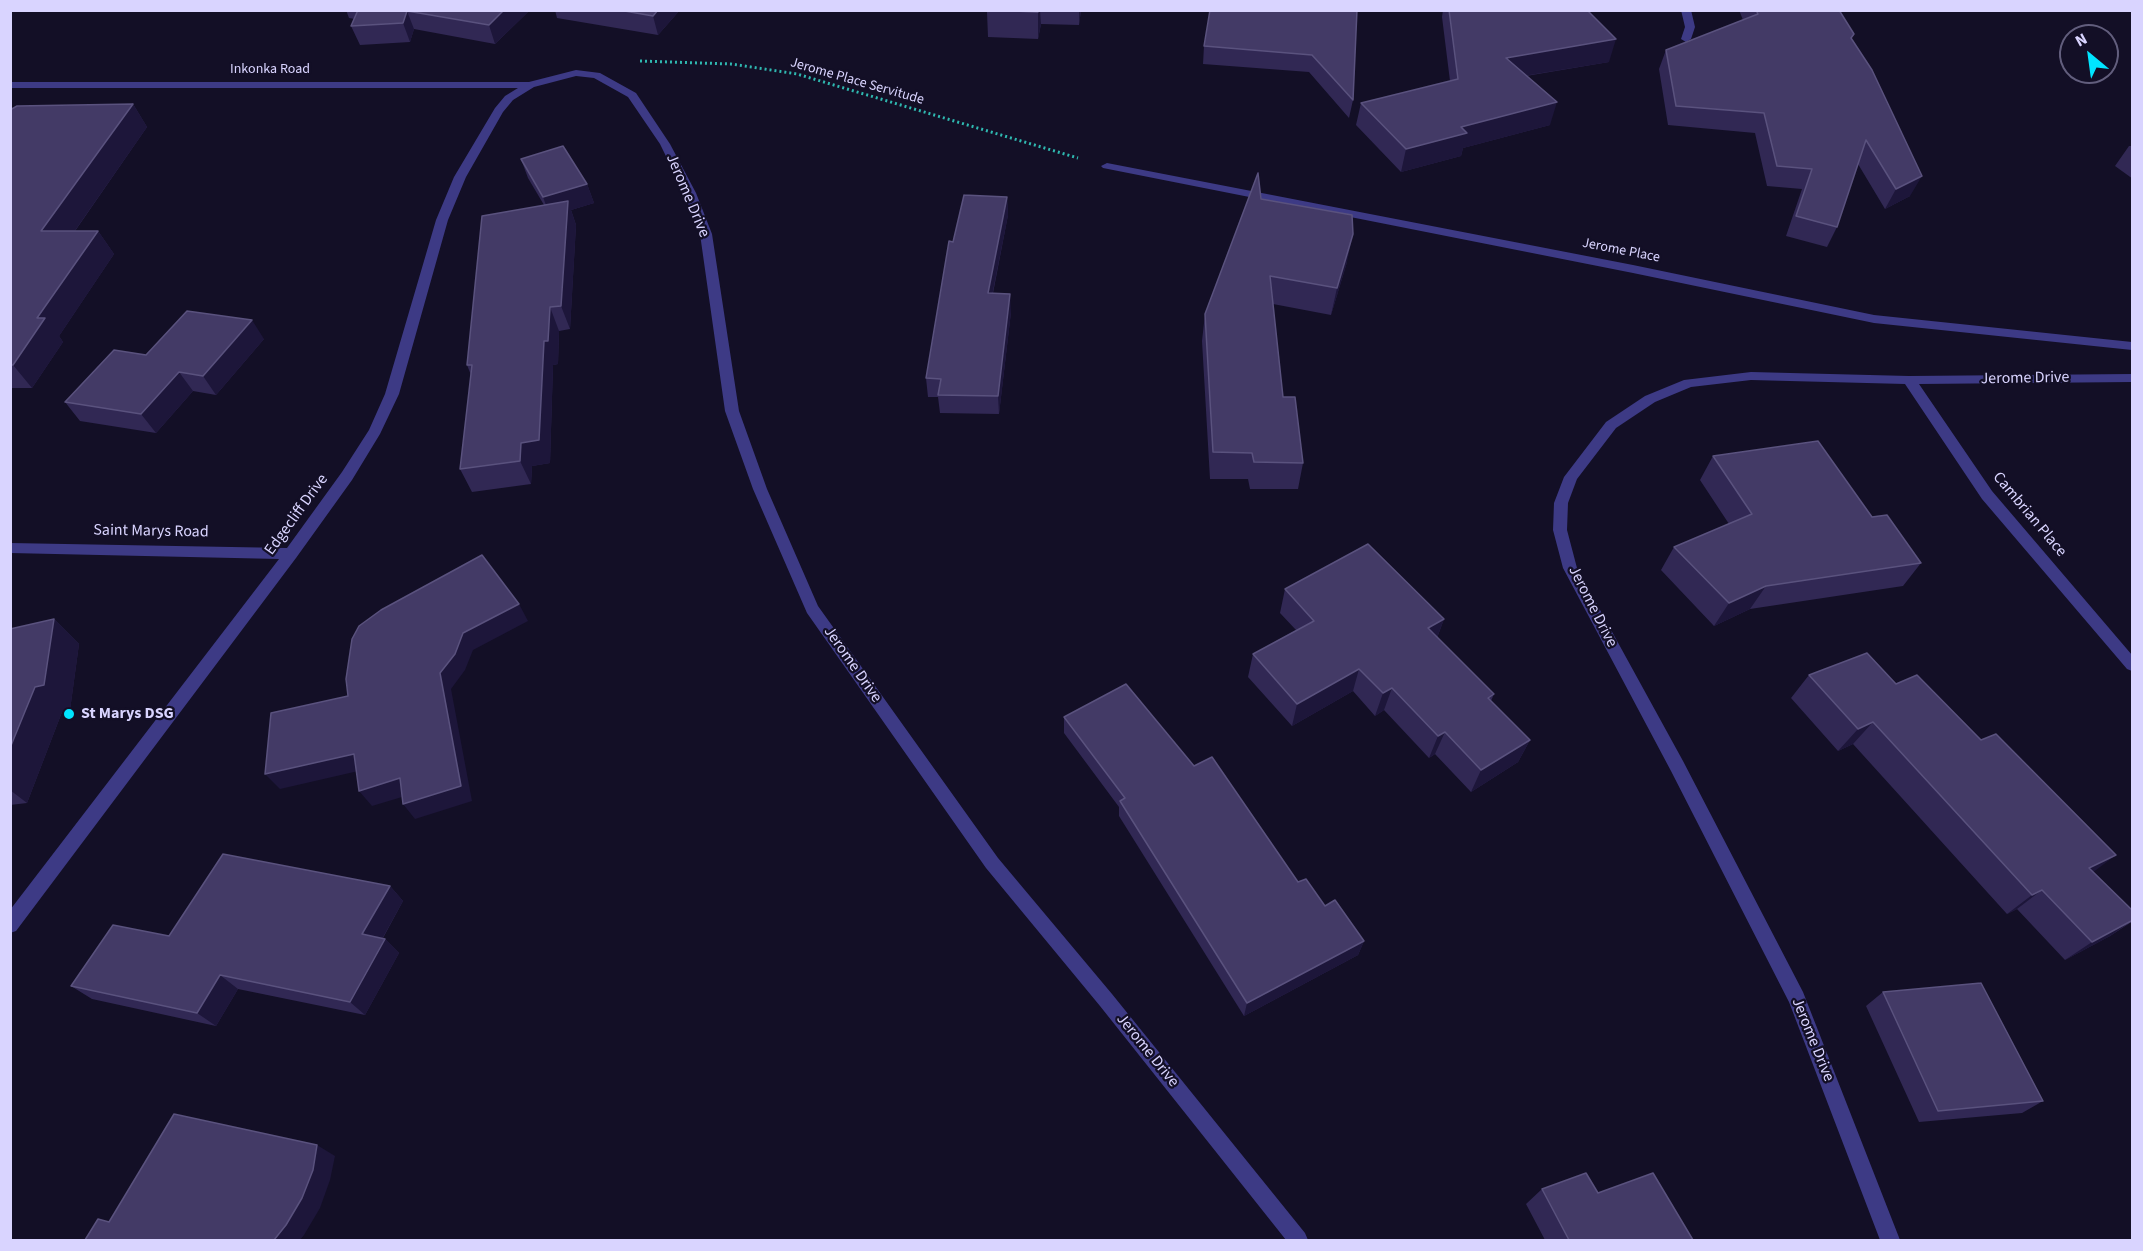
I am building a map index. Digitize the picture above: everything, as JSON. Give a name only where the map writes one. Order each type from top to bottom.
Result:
[{"type":"street","points":[[1686,10],[1690,27],[1686,39]]},
{"type":"street","points":[[530,85],[576,74],[596,75]]},
{"type":"street","name":"Jerome Drive","points":[[596,75],[632,95],[665,144],[690,193],[706,234],[732,411],[760,489],[812,609],[992,863],[1106,1000],[1298,1240]]},
{"type":"street","name":"Inkonka Road","points":[[10,84],[530,85]]},
{"type":"street","name":"Edgecliff Drive","points":[[10,925],[291,554],[375,431],[392,394],[442,220],[460,177],[485,130],[499,110],[509,98],[530,85]]},
{"type":"street","name":"Jerome Place","points":[[1107,166],[1633,268],[1874,319],[2133,346]]},
{"type":"street","name":"Jerome Drive","points":[[1890,1240],[1797,998],[1683,777],[1570,567],[1560,530],[1561,503],[1571,477],[1611,425],[1650,399],[1689,383],[1751,376],[1909,380],[2133,378]]},
{"type":"street","name":"Cambrian Place","points":[[1909,380],[1987,495],[2133,665]]},
{"type":"street","name":"Saint Marys Road","points":[[10,548],[291,554]]},
{"type":"path","name":"Jerome Place Servitude","points":[[596,75],[637,61],[731,64],[797,75],[1107,166]]},
{"type":"building","points":[[358,10],[504,10],[489,25],[407,11],[403,23],[351,26]]},
{"type":"building","points":[[619,10],[658,10],[653,16]]},
{"type":"building","points":[[989,10],[1038,10],[1038,12]]},
{"type":"building","points":[[1210,10],[1357,10],[1353,100],[1312,55],[1204,46]]},
{"type":"building","points":[[1449,10],[1587,10],[1616,39],[1506,58],[1557,102],[1461,127],[1467,133],[1406,149],[1361,103],[1458,79]]},
{"type":"building","points":[[1756,10],[1839,10],[1854,34],[1851,38],[1872,70],[1922,176],[1896,189],[1866,140],[1837,227],[1796,216],[1812,169],[1777,166],[1764,113],[1676,106],[1666,50],[1758,14]]},
{"type":"building","points":[[133,104],[41,231],[98,231],[37,318],[45,318],[13,365],[10,365],[10,110],[17,106]]},
{"type":"building","points":[[563,146],[587,184],[543,197],[521,159]]},
{"type":"building","points":[[1258,173],[1261,199],[1352,215],[1353,234],[1337,288],[1270,276],[1283,397],[1295,397],[1303,463],[1254,462],[1252,453],[1213,452],[1205,314]]},
{"type":"building","points":[[964,195],[1007,197],[988,293],[1010,294],[998,396],[938,395],[941,379],[926,378],[949,241],[953,242]]},
{"type":"building","points":[[568,201],[561,306],[550,307],[548,341],[544,341],[539,440],[521,443],[520,461],[460,469],[472,365],[467,365],[482,216]]},
{"type":"building","points":[[187,311],[252,320],[203,376],[179,372],[141,414],[65,402],[114,350],[146,355]]},
{"type":"building","points":[[1818,441],[1872,517],[1887,515],[1921,563],[1766,586],[1729,603],[1674,547],[1752,514],[1713,456]]},
{"type":"building","points":[[1368,544],[1444,619],[1428,628],[1494,694],[1488,698],[1530,740],[1481,770],[1445,732],[1438,736],[1392,688],[1383,693],[1359,669],[1297,704],[1253,654],[1314,621],[1285,589]]},
{"type":"building","points":[[482,555],[519,604],[463,633],[455,654],[440,673],[461,786],[403,804],[400,778],[359,791],[354,754],[265,774],[271,713],[348,696],[346,679],[352,639],[359,626],[381,610]]},
{"type":"building","points":[[54,619],[44,685],[35,687],[10,748],[10,629]]},
{"type":"building","points":[[1867,653],[1896,684],[1917,675],[1981,740],[1996,734],[2116,855],[2089,868],[2133,911],[2133,920],[2092,942],[2042,890],[2032,895],[1873,722],[1858,729],[1809,675]]},
{"type":"building","points":[[1126,684],[1194,766],[1212,757],[1298,882],[1306,879],[1325,906],[1335,900],[1364,941],[1247,1003],[1120,801],[1125,798],[1064,717]]},
{"type":"building","points":[[223,854],[390,886],[362,934],[385,939],[350,1002],[220,975],[197,1013],[71,986],[113,925],[169,936]]},
{"type":"building","points":[[1981,983],[2043,1101],[1938,1111],[1883,992]]},
{"type":"building","points":[[174,1114],[317,1145],[313,1170],[302,1198],[274,1240],[85,1240],[98,1219],[109,1222]]},
{"type":"building","points":[[1586,1173],[1598,1193],[1653,1173],[1693,1240],[1569,1240],[1542,1189]]},
{"type":"place","name":"St Marys DSG","points":[[69,714]]}]
